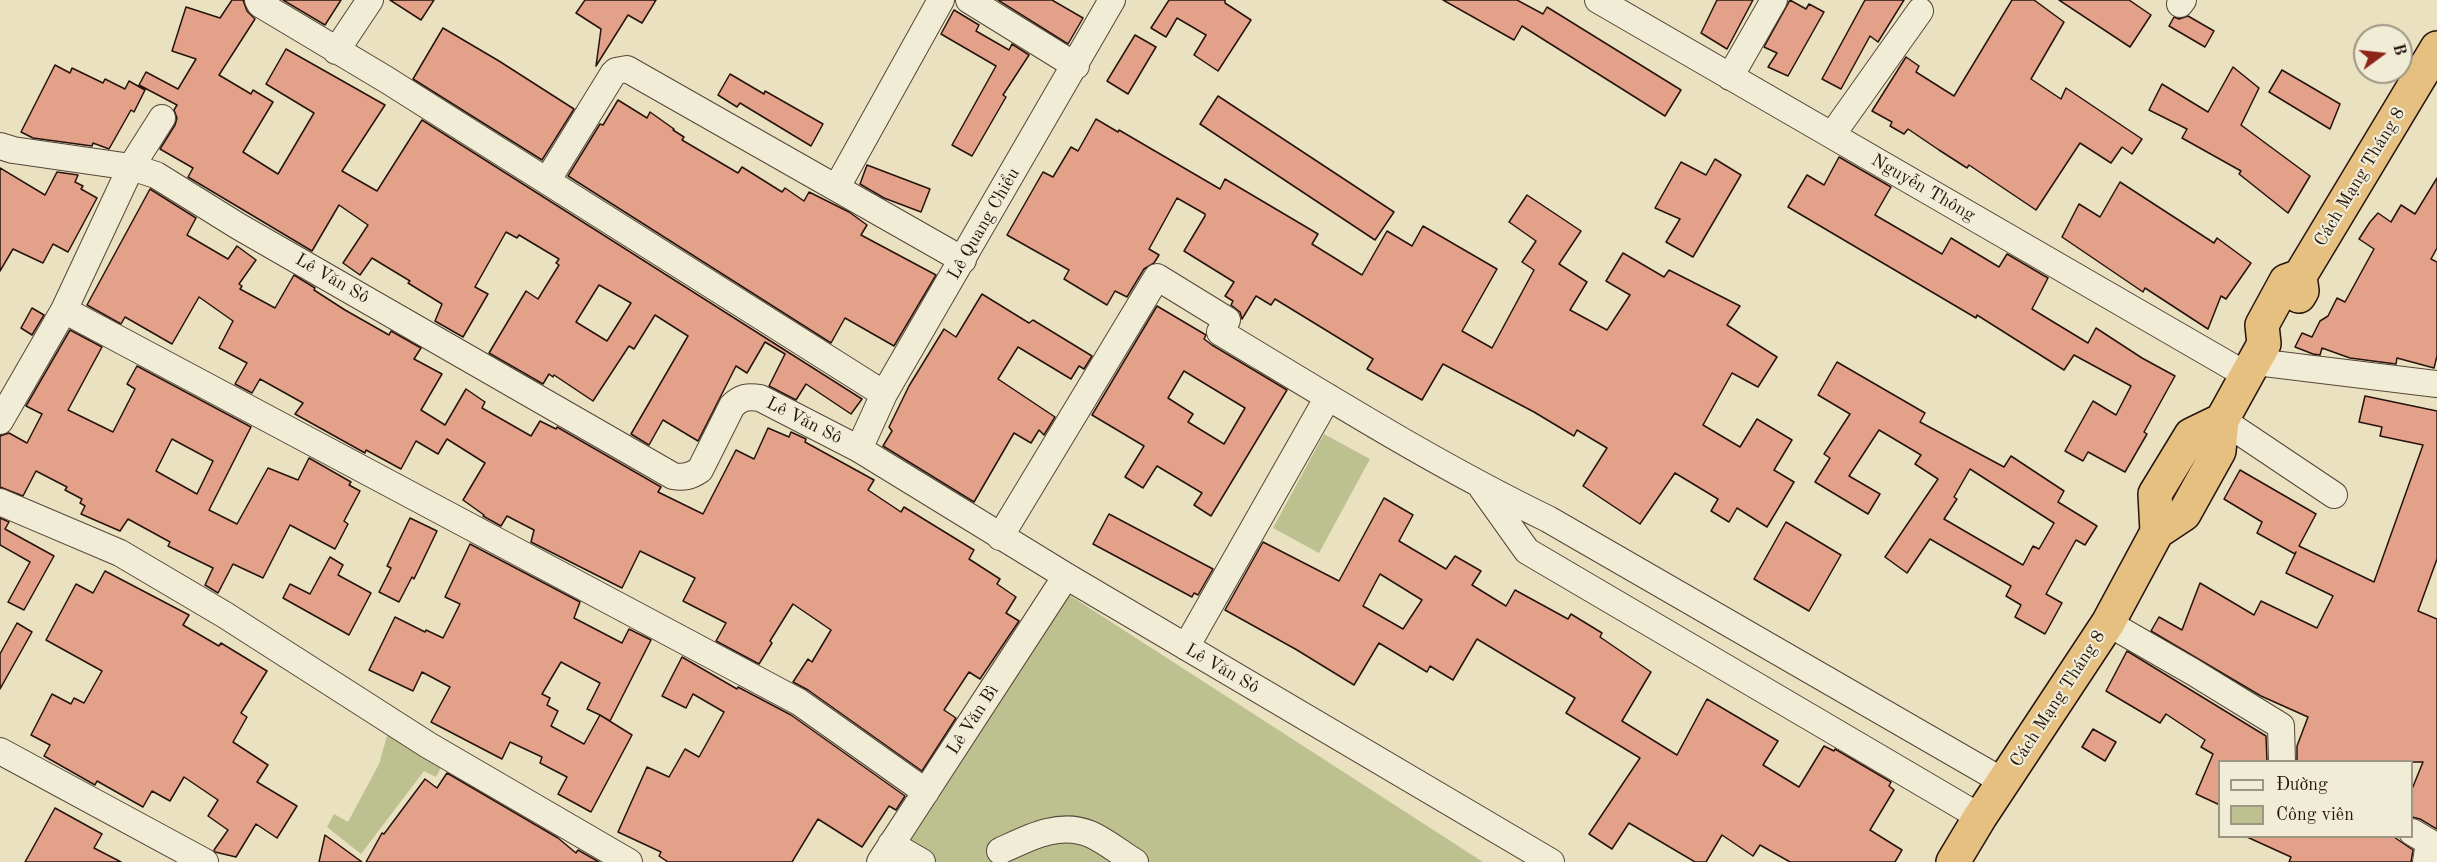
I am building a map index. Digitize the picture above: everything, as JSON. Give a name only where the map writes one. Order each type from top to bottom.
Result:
[{"type":"highway","name":"Cách Mạng Tháng 8","points":[[1961,859],[1980,817],[2108,623],[2157,531],[2155,494],[2191,435],[2222,420],[2256,360],[2262,325],[2286,281],[2300,276],[2433,64]]},
{"type":"street","points":[[258,0],[884,394]]},
{"type":"street","points":[[336,51],[370,0]]},
{"type":"street","points":[[837,187],[941,0]]},
{"type":"street","points":[[969,0],[1076,66]]},
{"type":"street","name":"Lê Quang Chiểu","points":[[859,449],[884,394],[1076,66],[1112,0]]},
{"type":"street","points":[[1731,77],[1774,0]]},
{"type":"street","name":"Nguyễn Thông","points":[[1606,2],[1832,135],[2256,360]]},
{"type":"street","points":[[1832,135],[1920,11]]},
{"type":"street","points":[[547,181],[613,74],[616,70],[627,69],[963,260]]},
{"type":"street","points":[[0,421],[64,310],[131,167],[162,118]]},
{"type":"street","name":"Lê Văn Sô","points":[[0,146],[12,150],[131,167],[156,175],[249,232],[673,476],[681,478],[692,476],[700,470],[732,406],[749,396],[760,398],[859,449],[1000,537],[1551,862]]},
{"type":"street","points":[[1000,537],[1157,277],[1227,320],[1220,332],[1328,397],[1481,486],[1548,519],[2004,782]]},
{"type":"street","points":[[64,310],[799,702],[926,792]]},
{"type":"street","points":[[2256,360],[2437,384]]},
{"type":"street","points":[[1186,647],[1328,397]]},
{"type":"street","points":[[2222,420],[2334,495]]},
{"type":"street","points":[[1481,486],[1527,551],[1980,817]]},
{"type":"street","points":[[0,502],[120,553],[225,615],[428,745],[629,862]]},
{"type":"street","name":"Lê Văn Bì","points":[[885,853],[1066,576]]},
{"type":"street","points":[[2108,623],[2281,726],[2282,760]]},
{"type":"street","points":[[0,751],[205,862]]},
{"type":"street","points":[[1000,851],[1043,832],[1072,829],[1090,834],[1134,862]]},
{"type":"street","points":[[2413,833],[2429,842],[2426,862]]},
{"type":"street","points":[[885,853],[922,862]]},
{"type":"green space","points":[[1324,434],[1370,459],[1319,553],[1273,528]]},
{"type":"green space","points":[[1060,589],[1483,862],[885,862]]},
{"type":"green space","points":[[389,729],[444,762],[436,777],[424,771],[361,854],[327,827],[334,814],[348,822],[379,764]]},
{"type":"building","points":[[232,0],[243,0],[247,11],[255,19],[219,75],[251,94],[253,90],[273,102],[243,152],[278,174],[314,113],[266,84],[286,49],[385,105],[342,171],[377,191],[422,120],[862,399],[851,414],[806,384],[796,400],[769,386],[785,354],[765,342],[747,373],[736,366],[698,441],[663,420],[649,445],[631,434],[688,336],[655,315],[634,349],[629,346],[593,401],[554,375],[553,377],[549,374],[543,384],[489,353],[526,291],[538,299],[559,265],[556,263],[559,259],[519,235],[517,238],[506,232],[475,287],[488,294],[463,337],[435,321],[442,304],[408,283],[410,281],[372,258],[360,275],[343,263],[368,225],[339,205],[312,251],[188,177],[193,168],[160,149],[175,125],[177,118],[174,110],[177,105],[139,85],[146,72],[178,89],[196,59],[172,51],[186,7],[220,18]],"holes":[[[599,285],[631,303],[607,341],[576,322]]]},
{"type":"building","points":[[283,0],[341,0],[325,25]]},
{"type":"building","points":[[390,0],[434,0],[421,20]]},
{"type":"building","points":[[585,0],[656,0],[642,23],[628,15],[596,66],[601,29],[576,13]]},
{"type":"building","points":[[998,0],[1052,0],[1083,18],[1068,44]]},
{"type":"building","points":[[1169,0],[1225,0],[1225,3],[1251,20],[1218,71],[1194,55],[1206,35],[1177,18],[1166,37],[1151,28]]},
{"type":"building","points":[[1443,0],[1517,0],[1543,14],[1547,7],[1681,90],[1665,116],[1522,26],[1514,40]]},
{"type":"building","points":[[1717,0],[1753,0],[1727,49],[1701,33]]},
{"type":"building","points":[[1790,0],[1806,9],[1809,4],[1824,12],[1788,76],[1768,67],[1777,53],[1764,47]]},
{"type":"building","points":[[1865,0],[1904,0],[1878,42],[1870,36],[1841,89],[1822,79]]},
{"type":"building","points":[[2012,0],[2034,0],[2064,22],[2031,79],[2061,99],[2066,88],[2142,139],[2132,154],[2122,147],[2111,163],[2080,143],[2036,210],[1969,165],[1967,168],[1908,129],[1904,134],[1890,126],[1892,122],[1872,111],[1906,57],[1919,66],[1916,72],[1954,96]]},
{"type":"building","points":[[2059,0],[2129,0],[2151,15],[2130,47]]},
{"type":"building","points":[[954,10],[979,25],[976,31],[1009,50],[1012,44],[1029,55],[1003,95],[1006,97],[972,156],[952,145],[996,66],[941,34]]},
{"type":"building","points":[[2188,16],[2214,31],[2205,47],[2169,26],[2174,17],[2179,19]]},
{"type":"building","points":[[443,28],[574,109],[542,160],[413,79]]},
{"type":"building","points":[[1135,35],[1156,47],[1128,94],[1107,81]]},
{"type":"building","points":[[55,65],[70,73],[72,68],[103,83],[105,79],[125,89],[129,81],[145,90],[134,112],[131,110],[109,149],[93,143],[92,146],[33,138],[21,132]]},
{"type":"building","points":[[2233,67],[2259,88],[2241,125],[2310,176],[2288,213],[2239,174],[2241,171],[2182,138],[2187,129],[2149,110],[2162,84],[2208,112]]},
{"type":"building","points":[[2282,70],[2340,104],[2330,129],[2269,92]]},
{"type":"building","points":[[730,74],[823,124],[811,146],[740,103],[737,107],[718,95]]},
{"type":"building","points":[[1218,96],[1394,212],[1375,240],[1200,124]]},
{"type":"building","points":[[618,100],[647,118],[650,112],[684,137],[682,140],[738,173],[742,167],[782,192],[785,188],[804,201],[809,192],[849,212],[867,225],[861,235],[936,275],[894,346],[845,318],[831,343],[568,176],[600,124],[603,125]]},
{"type":"building","points":[[1096,119],[1220,189],[1225,179],[1318,234],[1312,244],[1362,275],[1387,231],[1412,246],[1423,226],[1497,269],[1462,331],[1492,348],[1534,270],[1522,262],[1536,241],[1509,222],[1527,195],[1581,231],[1559,264],[1587,282],[1570,310],[1607,330],[1630,295],[1606,281],[1623,253],[1664,277],[1669,270],[1740,306],[1727,325],[1777,357],[1758,387],[1732,373],[1703,425],[1740,447],[1757,419],[1792,440],[1774,470],[1794,482],[1767,527],[1737,508],[1729,522],[1711,511],[1718,499],[1675,473],[1640,524],[1583,486],[1607,448],[1577,430],[1574,436],[1443,364],[1422,400],[1367,369],[1373,359],[1275,299],[1271,305],[1256,296],[1242,319],[1240,312],[1231,305],[1233,301],[1225,296],[1234,282],[1184,251],[1205,214],[1177,198],[1149,249],[1159,255],[1154,263],[1144,269],[1127,297],[1115,291],[1107,305],[1064,279],[1069,270],[1007,235],[1043,172],[1053,177],[1071,147],[1078,151]]},
{"type":"building","points":[[1839,157],[1891,187],[1875,215],[1942,254],[1951,238],[1999,267],[2007,254],[2048,278],[2032,309],[2088,343],[2096,328],[2175,376],[2144,432],[2147,434],[2125,472],[2088,452],[2083,461],[2065,451],[2093,401],[2116,415],[2131,386],[2074,355],[2064,370],[1977,315],[1976,318],[1788,207],[1807,175],[1824,185]]},
{"type":"building","points":[[1715,159],[1741,175],[1693,257],[1666,242],[1680,219],[1655,208],[1681,162],[1706,175]]},
{"type":"building","points":[[867,165],[930,189],[921,212],[884,198],[860,184]]},
{"type":"building","points":[[0,168],[45,195],[57,172],[78,175],[75,182],[83,186],[81,189],[97,198],[68,252],[53,244],[43,263],[13,249],[0,271]]},
{"type":"building","points":[[2437,178],[2437,248],[2431,259],[2437,262],[2437,356],[2434,368],[2397,358],[2396,364],[2350,358],[2322,348],[2320,355],[2313,354],[2295,347],[2302,333],[2312,337],[2320,321],[2328,316],[2337,298],[2345,302],[2374,249],[2359,239],[2370,222],[2378,213],[2391,222],[2401,205],[2415,214]]},
{"type":"building","points":[[2120,182],[2214,243],[2217,238],[2251,263],[2226,299],[2221,296],[2208,329],[2145,288],[2143,292],[2062,237],[2079,204],[2100,217]]},
{"type":"building","points":[[150,189],[196,218],[187,235],[228,259],[237,246],[256,260],[239,284],[242,286],[240,289],[275,308],[294,275],[345,310],[389,335],[391,331],[421,348],[414,359],[442,374],[421,410],[445,425],[466,389],[485,402],[482,408],[531,436],[540,421],[556,429],[557,427],[661,487],[658,492],[703,514],[736,450],[754,459],[768,428],[789,437],[791,432],[874,480],[868,490],[901,512],[904,507],[974,550],[969,559],[1000,579],[997,584],[1016,597],[1006,613],[1019,621],[980,679],[969,672],[944,710],[956,718],[922,771],[808,690],[793,682],[808,659],[812,662],[831,630],[793,604],[759,664],[716,641],[726,623],[683,601],[695,578],[640,551],[622,588],[531,542],[534,530],[507,516],[501,526],[483,516],[463,500],[485,463],[447,439],[438,454],[416,441],[401,469],[366,450],[365,453],[295,414],[303,403],[260,379],[252,393],[235,384],[247,363],[219,348],[233,321],[199,297],[172,344],[125,317],[121,324],[87,305]]},
{"type":"building","points":[[982,294],[1029,323],[1033,320],[1092,356],[1084,369],[1079,366],[1071,379],[1018,347],[998,379],[1055,417],[1044,435],[1039,430],[1031,443],[1014,433],[974,502],[883,446],[892,431],[889,427],[909,386],[944,329],[956,337]]},
{"type":"building","points":[[1157,306],[1206,335],[1204,339],[1212,345],[1287,390],[1211,516],[1194,505],[1202,493],[1157,466],[1143,488],[1125,477],[1144,446],[1092,415]],"holes":[[[1184,371],[1245,408],[1224,444],[1188,422],[1193,414],[1168,398]]]},
{"type":"building","points":[[32,308],[44,315],[32,335],[21,328]]},
{"type":"building","points":[[70,330],[102,347],[68,410],[113,432],[135,389],[127,384],[137,366],[251,427],[209,510],[237,524],[268,468],[298,480],[309,458],[351,482],[349,485],[360,491],[344,521],[348,524],[335,549],[290,525],[263,578],[233,564],[218,593],[205,585],[213,568],[168,546],[170,542],[128,519],[120,531],[81,514],[85,506],[80,503],[82,499],[65,490],[67,487],[36,471],[23,496],[0,487],[0,436],[9,433],[27,443],[42,414],[26,406]],"holes":[[[172,439],[213,461],[197,494],[156,471]]]},
{"type":"building","points":[[1837,362],[1925,413],[1920,422],[2004,467],[2011,456],[2064,491],[2058,502],[2097,526],[2085,545],[2076,540],[2046,594],[2062,603],[2045,634],[2015,617],[2021,605],[2006,596],[2011,586],[1930,539],[1907,573],[1885,557],[1938,479],[1915,464],[1921,455],[1879,430],[1849,476],[1880,494],[1868,514],[1815,482],[1830,458],[1824,454],[1850,414],[1818,395]],"holes":[[[1970,469],[2054,523],[2039,549],[2033,546],[2023,565],[1944,519],[1957,499],[1954,497]]]},
{"type":"building","points":[[2365,396],[2437,411],[2437,559],[2418,611],[2437,619],[2437,829],[2413,817],[2413,787],[2423,762],[2413,762],[2413,760],[2297,760],[2297,746],[2308,717],[2261,696],[2151,631],[2159,617],[2182,630],[2200,583],[2254,615],[2261,601],[2317,628],[2333,596],[2286,573],[2296,552],[2295,554],[2257,533],[2262,522],[2224,499],[2240,470],[2316,514],[2299,546],[2374,582],[2423,445],[2380,436],[2382,427],[2359,422]]},
{"type":"building","points":[[1384,498],[1413,515],[1399,541],[1446,569],[1455,556],[1481,571],[1472,585],[1506,606],[1515,590],[1568,619],[1571,614],[1602,633],[1600,637],[1651,672],[1622,721],[1677,755],[1707,699],[1778,741],[1763,765],[1799,787],[1824,746],[1834,751],[1835,749],[1891,782],[1889,786],[1894,790],[1870,830],[1902,850],[1895,862],[1790,862],[1760,845],[1753,856],[1722,835],[1706,862],[1695,862],[1629,823],[1612,849],[1589,834],[1640,758],[1566,713],[1575,698],[1477,639],[1453,680],[1430,666],[1427,672],[1379,643],[1354,685],[1225,610],[1263,542],[1339,581]],"holes":[[[1380,574],[1422,600],[1403,629],[1363,606]]]},
{"type":"building","points":[[1109,514],[1213,569],[1198,595],[1194,593],[1192,597],[1093,544]]},
{"type":"building","points":[[0,518],[9,522],[5,529],[54,556],[24,610],[8,602],[30,562],[0,545]]},
{"type":"building","points":[[410,518],[437,531],[414,579],[412,577],[399,602],[379,592],[391,568],[387,566]]},
{"type":"building","points":[[1786,522],[1841,555],[1809,611],[1754,579]]},
{"type":"building","points":[[470,544],[580,602],[574,618],[622,643],[629,629],[651,640],[610,721],[600,715],[632,735],[591,812],[558,794],[567,777],[540,763],[542,757],[510,742],[502,759],[431,722],[450,687],[422,672],[413,691],[369,670],[395,617],[443,638],[460,604],[445,597]],"holes":[[[561,662],[600,683],[587,709],[600,715],[584,744],[551,726],[558,711],[547,705],[550,698],[542,694]]]},
{"type":"building","points":[[330,557],[343,565],[338,575],[371,593],[349,635],[283,598],[290,584],[310,594]]},
{"type":"building","points":[[105,571],[189,615],[183,625],[219,646],[221,643],[267,671],[241,713],[247,717],[233,742],[268,765],[257,782],[297,806],[277,838],[256,824],[236,857],[215,852],[214,850],[228,830],[208,816],[218,800],[184,777],[170,801],[152,791],[143,807],[97,781],[95,785],[44,756],[50,745],[31,735],[52,694],[71,704],[74,698],[84,703],[102,671],[46,640],[76,584],[93,593]]},
{"type":"building","points":[[17,623],[32,632],[0,689],[0,654]]},
{"type":"building","points":[[2127,651],[2266,736],[2267,760],[2218,760],[2218,804],[2196,794],[2213,754],[2201,747],[2205,740],[2166,714],[2160,723],[2106,691]]},
{"type":"building","points":[[682,657],[737,689],[738,687],[791,715],[905,796],[896,810],[889,806],[862,847],[818,819],[792,862],[668,862],[659,856],[661,852],[618,832],[647,767],[669,777],[685,749],[699,757],[724,712],[693,694],[686,708],[662,696]]},
{"type":"building","points":[[2093,729],[2116,742],[2105,761],[2082,747]]},
{"type":"building","points":[[447,773],[558,838],[576,853],[578,850],[599,862],[366,862],[382,833],[384,834],[425,779],[437,788]]},
{"type":"building","points":[[55,808],[102,834],[94,848],[121,862],[25,862]]},
{"type":"building","points":[[325,835],[362,862],[319,862]]},
{"type":"building","points":[[2249,838],[2395,838],[2413,850],[2411,862],[2289,862],[2291,857]]}]
